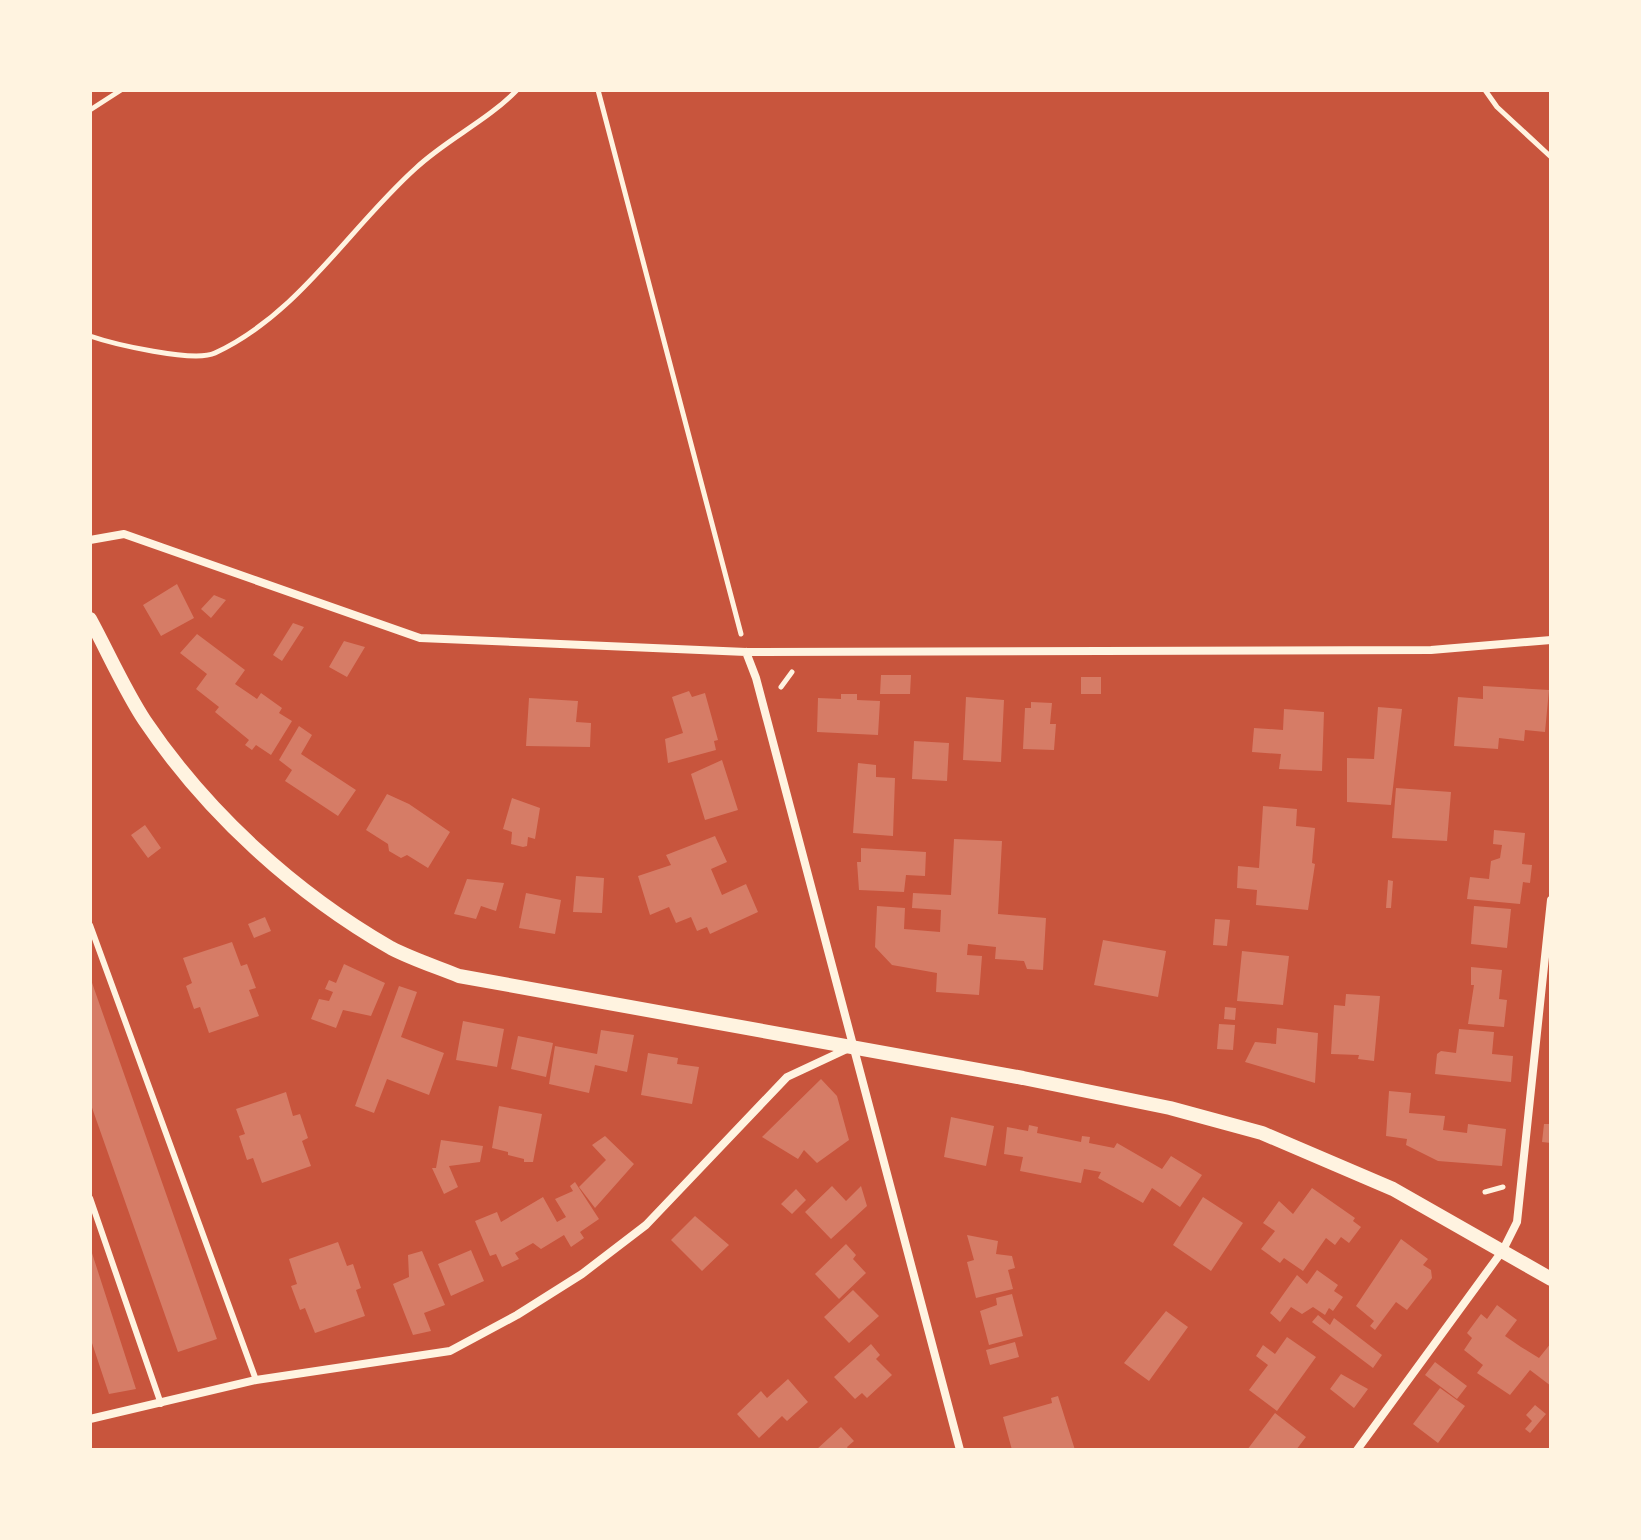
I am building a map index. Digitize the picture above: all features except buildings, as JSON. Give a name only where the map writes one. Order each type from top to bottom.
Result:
[{"type":"street","points":[[90,540],[124,534],[420,638],[746,652],[1431,650],[1551,640]]},
{"type":"street","points":[[90,619],[145,720],[194,784],[247,842],[337,914],[393,949],[459,976],[1170,1108],[1262,1133],[1393,1189],[1551,1279]]},
{"type":"street","points":[[746,652],[756,678],[960,1450]]},
{"type":"street","points":[[1357,1450],[1503,1250],[1517,1222],[1551,900]]},
{"type":"street","points":[[90,1419],[256,1380],[450,1351],[517,1315],[582,1274],[646,1225],[787,1077],[852,1047]]},
{"type":"lane","points":[[90,925],[256,1380]]},
{"type":"lane","points":[[90,1198],[161,1404]]},
{"type":"path","points":[[90,110],[121,90]]},
{"type":"path","points":[[90,336],[144,350],[213,355],[282,310],[416,167],[504,104],[517,90]]},
{"type":"path","points":[[598,90],[746,652]]},
{"type":"path","points":[[1485,90],[1497,107],[1551,157]]},
{"type":"path","points":[[781,687],[792,672]]},
{"type":"path","points":[[1485,1192],[1503,1186]]}]
